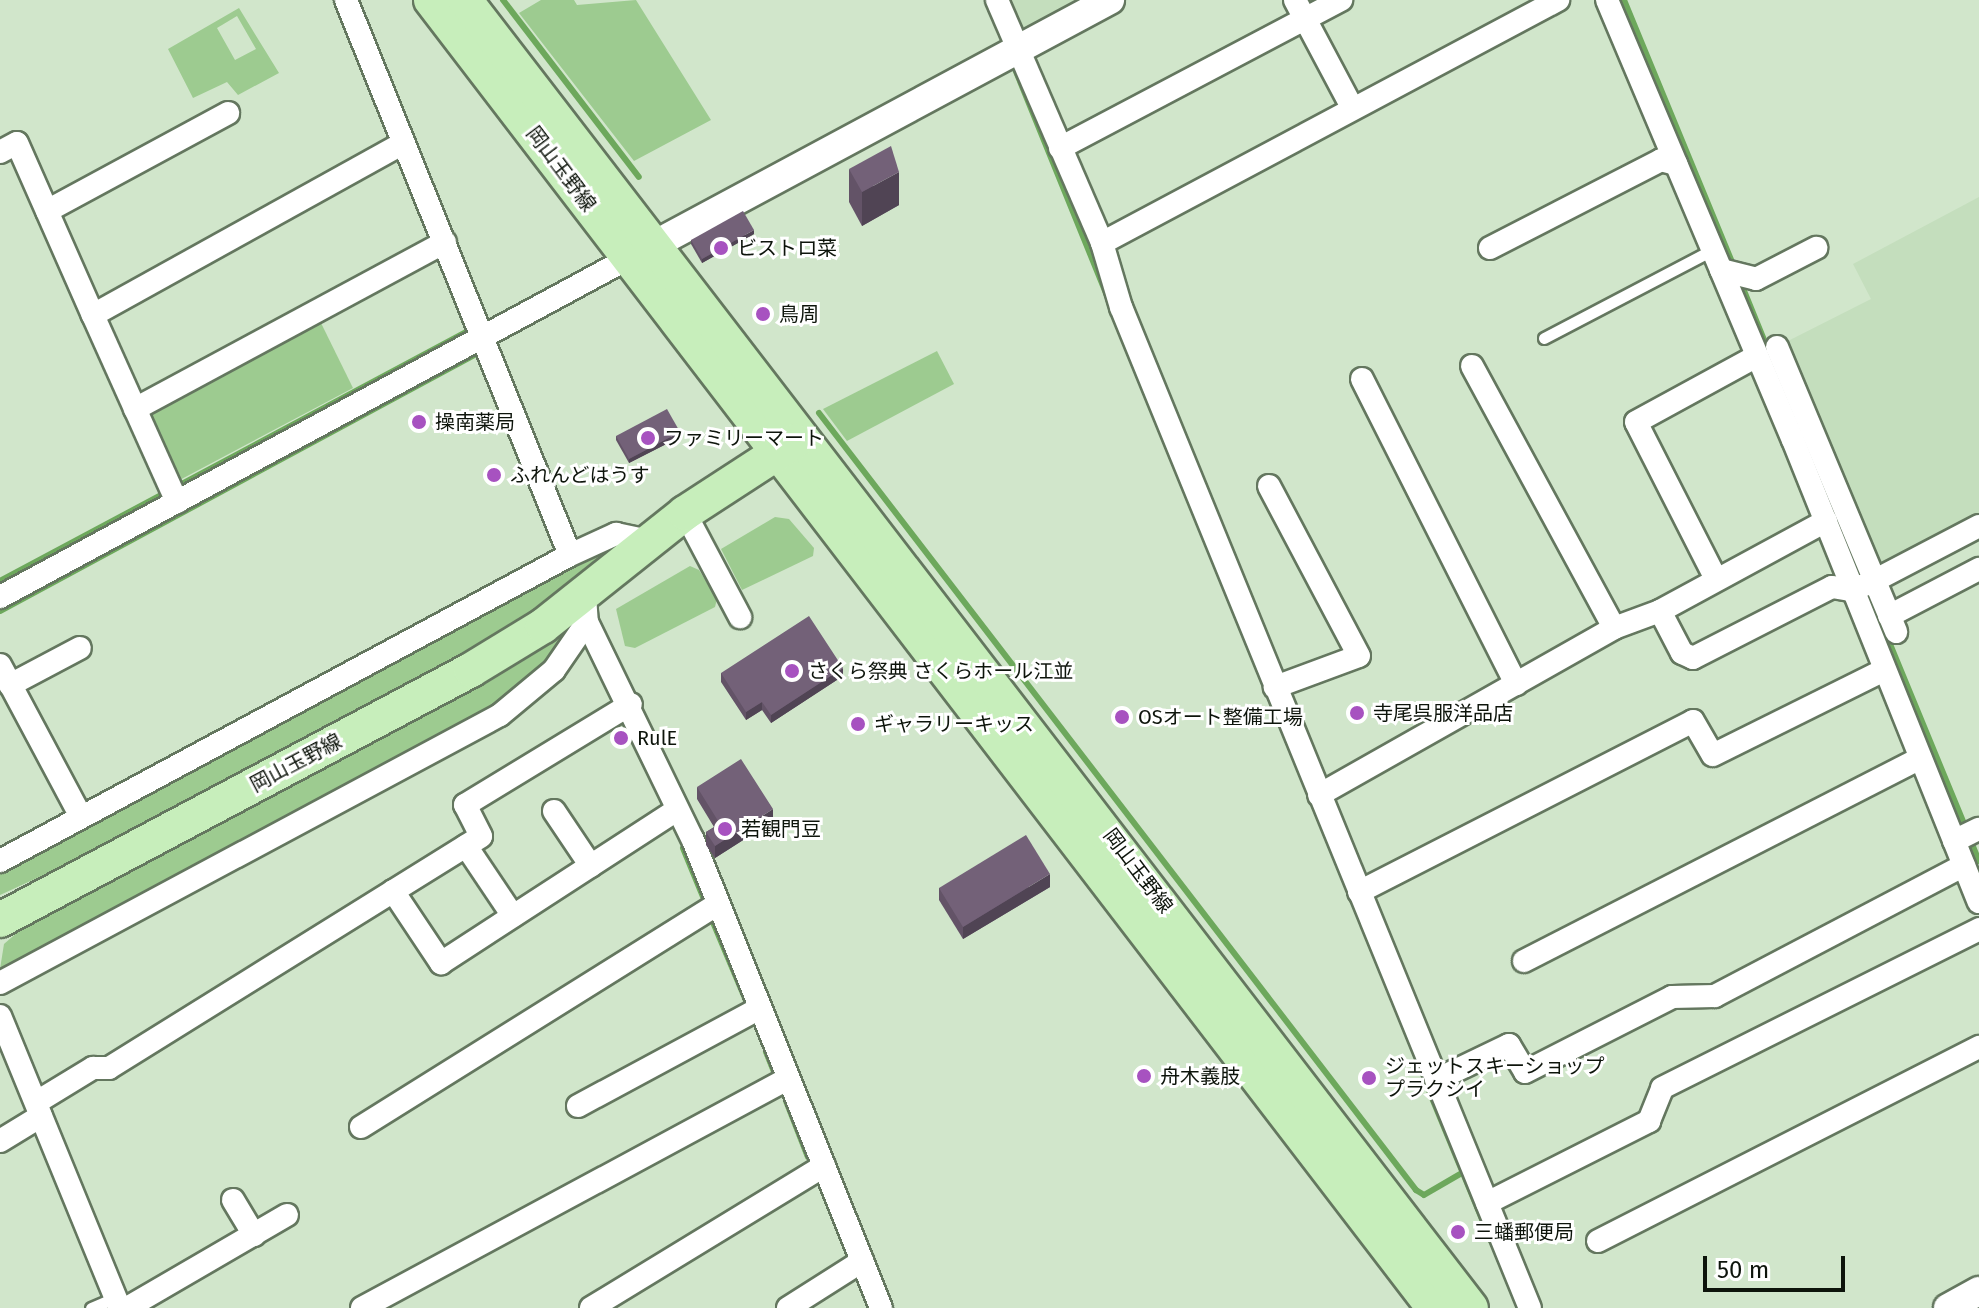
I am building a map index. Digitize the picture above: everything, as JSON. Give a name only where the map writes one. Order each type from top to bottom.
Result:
[{"type":"main road","name":"岡山玉野線","points":[[431,0],[642,251],[1471,1308]]},
{"type":"main road","name":"岡山玉野線","points":[[465,0],[642,251]]},
{"type":"main road","name":"岡山玉野線","points":[[0,920],[586,609],[649,541],[685,513],[791,444]]},
{"type":"main road","name":"岡山玉野線","points":[[791,444],[1434,1308]]},
{"type":"street","points":[[346,0],[439,245],[570,555]]},
{"type":"street","points":[[997,0],[1102,243],[1102,258],[1121,307],[1530,1308]]},
{"type":"street","points":[[0,597],[174,494],[479,340],[1110,0]]},
{"type":"street","points":[[1060,148],[1300,9],[1341,0]]},
{"type":"street","points":[[1102,243],[1558,0]]},
{"type":"street","points":[[1607,0],[1676,164],[1767,351],[1882,624],[1884,670],[1920,758],[1967,835],[1964,865],[1979,902]]},
{"type":"street","points":[[1300,9],[1353,109]]},
{"type":"street","points":[[47,211],[228,113]]},
{"type":"street","points":[[0,152],[17,143],[174,494]]},
{"type":"street","points":[[93,315],[400,145]]},
{"type":"street","points":[[1490,248],[1661,160],[1676,164]]},
{"type":"street","points":[[135,409],[439,245]]},
{"type":"street","points":[[1726,266],[1756,279],[1816,248]]},
{"type":"street","points":[[1767,351],[1826,521],[1863,585]]},
{"type":"street","points":[[1716,579],[1636,422],[1767,351]]},
{"type":"street","points":[[1472,366],[1614,628]]},
{"type":"street","points":[[1362,379],[1516,684]]},
{"type":"street","points":[[1269,486],[1359,656],[1275,687]]},
{"type":"street","points":[[685,513],[740,617]]},
{"type":"street","points":[[1319,795],[1614,628],[1660,611],[1826,521]]},
{"type":"street","points":[[1660,611],[1682,653],[1693,658],[1832,587],[1863,585],[1979,526]]},
{"type":"street","points":[[0,861],[570,555],[616,534],[649,541]]},
{"type":"street","points":[[1882,624],[1979,569]]},
{"type":"street","points":[[0,983],[522,701],[563,659],[586,609]]},
{"type":"street","points":[[586,609],[607,663],[631,704],[677,810],[710,910],[753,1012],[788,1079],[881,1308]]},
{"type":"street","points":[[80,648],[5,675],[81,817]]},
{"type":"street","points":[[563,659],[594,657],[607,663]]},
{"type":"street","points":[[1359,892],[1693,721],[1713,755],[1884,670]]},
{"type":"street","points":[[0,1141],[93,1068],[109,1068],[481,836],[465,805],[631,704]]},
{"type":"street","points":[[1524,961],[1920,758]]},
{"type":"street","points":[[393,891],[441,963],[677,810]]},
{"type":"street","points":[[554,811],[591,866]]},
{"type":"street","points":[[466,846],[513,916]]},
{"type":"street","points":[[1436,1080],[1509,1045],[1525,1072],[1672,997],[1715,996],[1964,865]]},
{"type":"street","points":[[361,1127],[710,910]]},
{"type":"street","points":[[1487,1203],[1649,1121],[1662,1088],[1979,929]]},
{"type":"street","points":[[578,1106],[753,1012]]},
{"type":"street","points":[[0,1016],[121,1305],[287,1215]]},
{"type":"street","points":[[1598,1241],[1979,1047]]},
{"type":"street","points":[[362,1308],[788,1079]]},
{"type":"street","points":[[591,1308],[824,1166]]},
{"type":"street","points":[[233,1200],[254,1235]]},
{"type":"street","points":[[788,1308],[862,1261]]},
{"type":"street","points":[[1948,1308],[1979,1291]]},
{"type":"lane","points":[[1544,338],[1726,266]]},
{"type":"lane","points":[[91,1308],[121,1305]]},
{"type":"shaded area","points":[[1007,0],[1075,0],[1020,32]]},
{"type":"shaded area","points":[[1979,197],[1979,520],[1884,570],[1876,567],[1784,343],[1871,299],[1853,264]]},
{"type":"green space","points":[[541,0],[574,0],[577,5],[636,0],[711,120],[634,161],[519,13]]},
{"type":"green space","points":[[239,8],[279,73],[238,95],[227,82],[193,98],[168,49]],"holes":[[[237,16],[256,49],[235,60],[217,28]]]},
{"type":"green space","points":[[321,323],[353,388],[176,482],[148,417]]},
{"type":"green space","points":[[937,351],[954,384],[847,441],[823,409]]},
{"type":"green space","points":[[775,517],[789,519],[814,548],[813,556],[742,590],[721,549]]},
{"type":"green space","points":[[620,541],[506,634],[155,824],[0,895],[0,868]]},
{"type":"green space","points":[[690,566],[699,570],[717,599],[715,607],[635,648],[625,646],[616,609]]},
{"type":"green space","points":[[560,632],[563,644],[524,688],[492,712],[0,969],[4,944],[28,923]]},
{"type":"building","points":[[891,146],[899,172],[862,192],[849,169]]},
{"type":"building","points":[[743,211],[754,230],[702,259],[691,240]]},
{"type":"building","points":[[667,409],[680,432],[629,459],[616,436]]},
{"type":"building","points":[[809,616],[843,668],[771,715],[762,702],[746,712],[721,673]]},
{"type":"building","points":[[741,759],[773,809],[715,846],[706,832],[720,824],[697,787]]},
{"type":"building","points":[[1026,835],[1050,874],[963,927],[939,888]]},
{"type":"waterway","points":[[503,0],[639,177]]},
{"type":"waterway","points":[[1624,0],[1734,267]]},
{"type":"waterway","points":[[1015,69],[1107,296]]},
{"type":"waterway","points":[[1740,281],[1769,352]]},
{"type":"waterway","points":[[0,581],[472,329]]},
{"type":"waterway","points":[[0,611],[480,352]]},
{"type":"waterway","points":[[819,413],[1416,1190],[1424,1195],[1462,1173]]},
{"type":"waterway","points":[[1885,632],[1966,829]]},
{"type":"waterway","points":[[1970,839],[1979,861]]},
{"type":"waterway","points":[[683,848],[706,904]]},
{"type":"waterway","points":[[710,915],[749,1008]]},
{"type":"waterway","points":[[766,1052],[774,1072]]},
{"type":"waterway","points":[[1425,1081],[1491,1241]]},
{"type":"waterway","points":[[786,1101],[808,1157]]},
{"type":"place","name":"ビストロ菜","points":[[721,248]]},
{"type":"place","name":"鳥周","points":[[763,314]]},
{"type":"place","name":"操南薬局","points":[[419,422]]},
{"type":"place","name":"ファミリーマート","points":[[648,438]]},
{"type":"place","name":"ふれんどはうす","points":[[494,475]]},
{"type":"place","name":"さくら祭典 さくらホール江並","points":[[792,671]]},
{"type":"place","name":"寺尾呉服洋品店","points":[[1357,713]]},
{"type":"place","name":"OSオート整備工場","points":[[1122,717]]},
{"type":"place","name":"ギャラリーキッス","points":[[858,724]]},
{"type":"place","name":"RulE","points":[[621,738]]},
{"type":"place","name":"若観門豆","points":[[725,829]]},
{"type":"place","name":"舟木義肢","points":[[1144,1076]]},
{"type":"place","name":"ジェットスキーショップ プラクシイ","points":[[1369,1078]]},
{"type":"place","name":"三蟠郵便局","points":[[1458,1232]]}]
